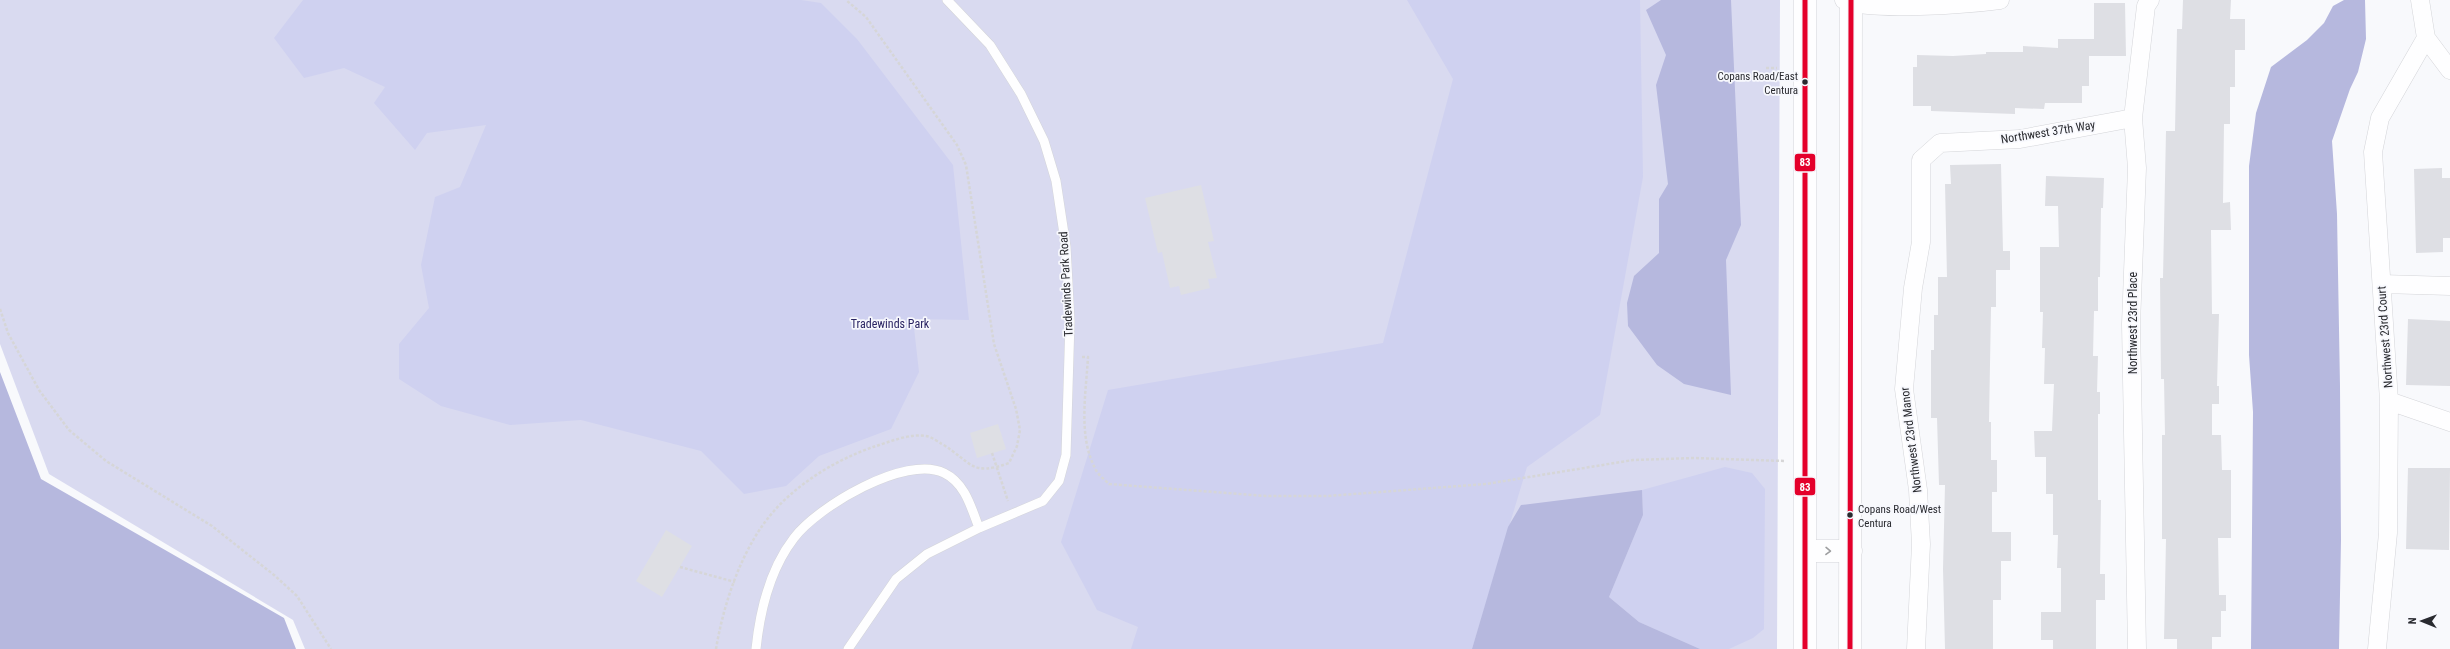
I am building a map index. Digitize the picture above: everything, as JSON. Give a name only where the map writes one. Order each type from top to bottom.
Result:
[{"type":"main road","points":[[1805,0],[1805,649]]},
{"type":"main road","points":[[1849,1],[1850,649]]},
{"type":"main road","points":[[1805,551],[1850,551]]},
{"type":"street","points":[[1849,1],[1890,6],[1977,3],[2000,0]]},
{"type":"street","name":"Northwest 23rd Place","points":[[2137,649],[2131,324],[2137,168],[2133,118],[2146,6],[2150,0]]},
{"type":"street","points":[[2420,0],[2426,38],[2450,70]]},
{"type":"street","name":"Northwest 23rd Court","points":[[2377,649],[2388,533],[2389,401],[2373,152],[2380,118],[2426,38]]},
{"type":"street","name":"Northwest 37th Way","points":[[1921,160],[1940,143],[2020,139],[2133,118]]},
{"type":"street","name":"Northwest 23rd Manor","points":[[1916,649],[1921,544],[1918,490],[1904,389],[1914,288],[1921,242],[1921,160]]},
{"type":"street","points":[[2382,284],[2450,286]]},
{"type":"street","points":[[2389,401],[2450,422]]},
{"type":"lane","name":"Tradewinds Park Road","points":[[848,649],[896,579],[927,554],[979,528],[1013,515],[1043,501],[1059,481],[1066,456],[1069,356],[1066,247],[1056,181],[1044,140],[1021,94],[990,45],[947,0]]},
{"type":"lane","points":[[756,649],[760,618],[775,571],[795,537],[829,507],[866,486],[904,470],[927,468],[944,472],[957,482],[968,498],[979,528]]},
{"type":"path","points":[[846,0],[866,17],[956,145],[966,165],[994,344],[1016,409],[1020,430],[1013,456],[1009,464],[997,467]]},
{"type":"path","points":[[1766,68],[1777,68]]},
{"type":"path","points":[[0,308],[8,333],[39,390],[69,430],[106,462],[212,526],[274,575],[297,596],[331,649]]},
{"type":"path","points":[[1069,356],[1088,358],[1085,424],[1087,445],[1095,469],[1109,484],[1266,496],[1327,496],[1486,484],[1632,460],[1693,458],[1783,460],[1805,476]]},
{"type":"path","points":[[992,453],[1013,515]]},
{"type":"path","points":[[680,568],[735,582]]},
{"type":"green space","name":"Tradewinds Park","points":[[0,0],[1780,0],[1777,649],[305,649],[293,620],[49,474],[0,344]]},
{"type":"green space","points":[[303,0],[801,0],[821,3],[857,39],[953,165],[969,320],[913,319],[919,372],[891,429],[819,456],[786,486],[744,494],[701,451],[581,420],[510,425],[441,406],[399,379],[399,344],[429,308],[421,265],[435,197],[460,187],[486,125],[427,133],[415,150],[374,103],[385,87],[344,68],[304,78],[274,38]]},
{"type":"green space","points":[[1407,0],[1640,0],[1643,177],[1600,415],[1527,467],[1472,649],[1131,649],[1138,627],[1097,610],[1061,542],[1108,390],[1383,343],[1453,79]]},
{"type":"green space","points":[[1725,467],[1752,473],[1765,489],[1764,629],[1753,638],[1729,649],[1700,649],[1639,622],[1609,597],[1643,515],[1642,490]]},
{"type":"shaded area","points":[[1661,0],[1731,0],[1741,225],[1726,260],[1731,395],[1684,384],[1657,365],[1628,326],[1627,303],[1634,276],[1659,253],[1659,199],[1668,184],[1656,85],[1666,55],[1646,10]]},
{"type":"shaded area","points":[[2344,0],[2365,0],[2366,39],[2358,72],[2350,89],[2332,141],[2337,214],[2340,386],[2341,540],[2339,649],[2251,649],[2253,412],[2249,355],[2249,166],[2256,113],[2271,67],[2307,40],[2324,23],[2333,6]]},
{"type":"shaded area","points":[[0,372],[41,479],[284,618],[296,649],[0,649]]},
{"type":"shaded area","points":[[1642,490],[1643,515],[1609,597],[1639,622],[1700,649],[1472,649],[1508,527],[1521,505]]},
{"type":"building","points":[[2183,0],[2231,0],[2230,19],[2245,19],[2245,50],[2235,50],[2235,87],[2230,87],[2230,124],[2224,124],[2223,203],[2230,202],[2231,230],[2211,230],[2212,314],[2219,314],[2217,386],[2219,386],[2219,404],[2212,404],[2212,435],[2221,435],[2222,470],[2231,470],[2231,538],[2218,538],[2219,595],[2226,595],[2226,611],[2221,611],[2221,637],[2212,637],[2212,649],[2177,649],[2177,639],[2164,639],[2166,539],[2162,539],[2162,435],[2165,435],[2164,379],[2161,379],[2160,278],[2163,278],[2166,131],[2175,131],[2177,29],[2182,29]]},
{"type":"building","points":[[2094,3],[2125,3],[2126,56],[2089,56],[2089,86],[2082,86],[2082,103],[2045,103],[2044,109],[2015,108],[2015,114],[1931,111],[1931,106],[1913,106],[1913,67],[1917,67],[1917,55],[1953,56],[1986,54],[1986,52],[2023,52],[2023,46],[2058,48],[2058,39],[2094,39]]},
{"type":"building","points":[[2001,164],[2003,251],[2010,251],[2010,270],[1996,270],[1996,307],[1991,307],[1989,422],[1991,422],[1991,460],[1997,460],[1997,492],[1992,492],[1992,532],[2011,532],[2011,561],[2001,561],[2001,600],[1993,600],[1993,649],[1945,649],[1943,569],[1945,485],[1939,485],[1937,418],[1931,418],[1931,350],[1934,350],[1934,315],[1938,315],[1938,277],[1947,277],[1945,184],[1951,184],[1950,165]]},
{"type":"building","points":[[2442,168],[2442,178],[2450,178],[2450,238],[2443,238],[2443,252],[2416,253],[2414,169]]},
{"type":"building","points":[[2046,176],[2104,178],[2103,208],[2101,208],[2098,311],[2094,311],[2093,356],[2098,356],[2097,392],[2100,392],[2100,414],[2098,414],[2098,500],[2101,500],[2100,574],[2105,574],[2105,600],[2096,600],[2096,649],[2053,649],[2053,640],[2041,640],[2041,612],[2061,612],[2061,568],[2057,568],[2058,535],[2053,535],[2053,494],[2046,494],[2046,457],[2035,457],[2034,431],[2052,431],[2054,384],[2044,384],[2045,348],[2042,348],[2043,312],[2040,312],[2040,247],[2059,247],[2058,206],[2045,206]]},
{"type":"building","points":[[1201,185],[1214,241],[1208,242],[1217,278],[1208,279],[1210,288],[1181,295],[1179,286],[1170,288],[1162,252],[1158,253],[1145,198]]},
{"type":"building","points":[[2408,319],[2450,321],[2450,386],[2406,385]]},
{"type":"building","points":[[998,424],[1006,449],[977,458],[970,433]]},
{"type":"building","points":[[2408,468],[2450,468],[2449,550],[2406,549]]},
{"type":"building","points":[[666,530],[692,546],[662,597],[636,581]]},
{"type":"transit line","name":"83","points":[[1805,0],[1805,649]]},
{"type":"transit line","name":"83","points":[[1850,649],[1851,0]]},
{"type":"place","name":"Copans Road/East Centura","points":[[1805,82]]},
{"type":"place","name":"Copans Road/West Centura","points":[[1850,515]]}]
